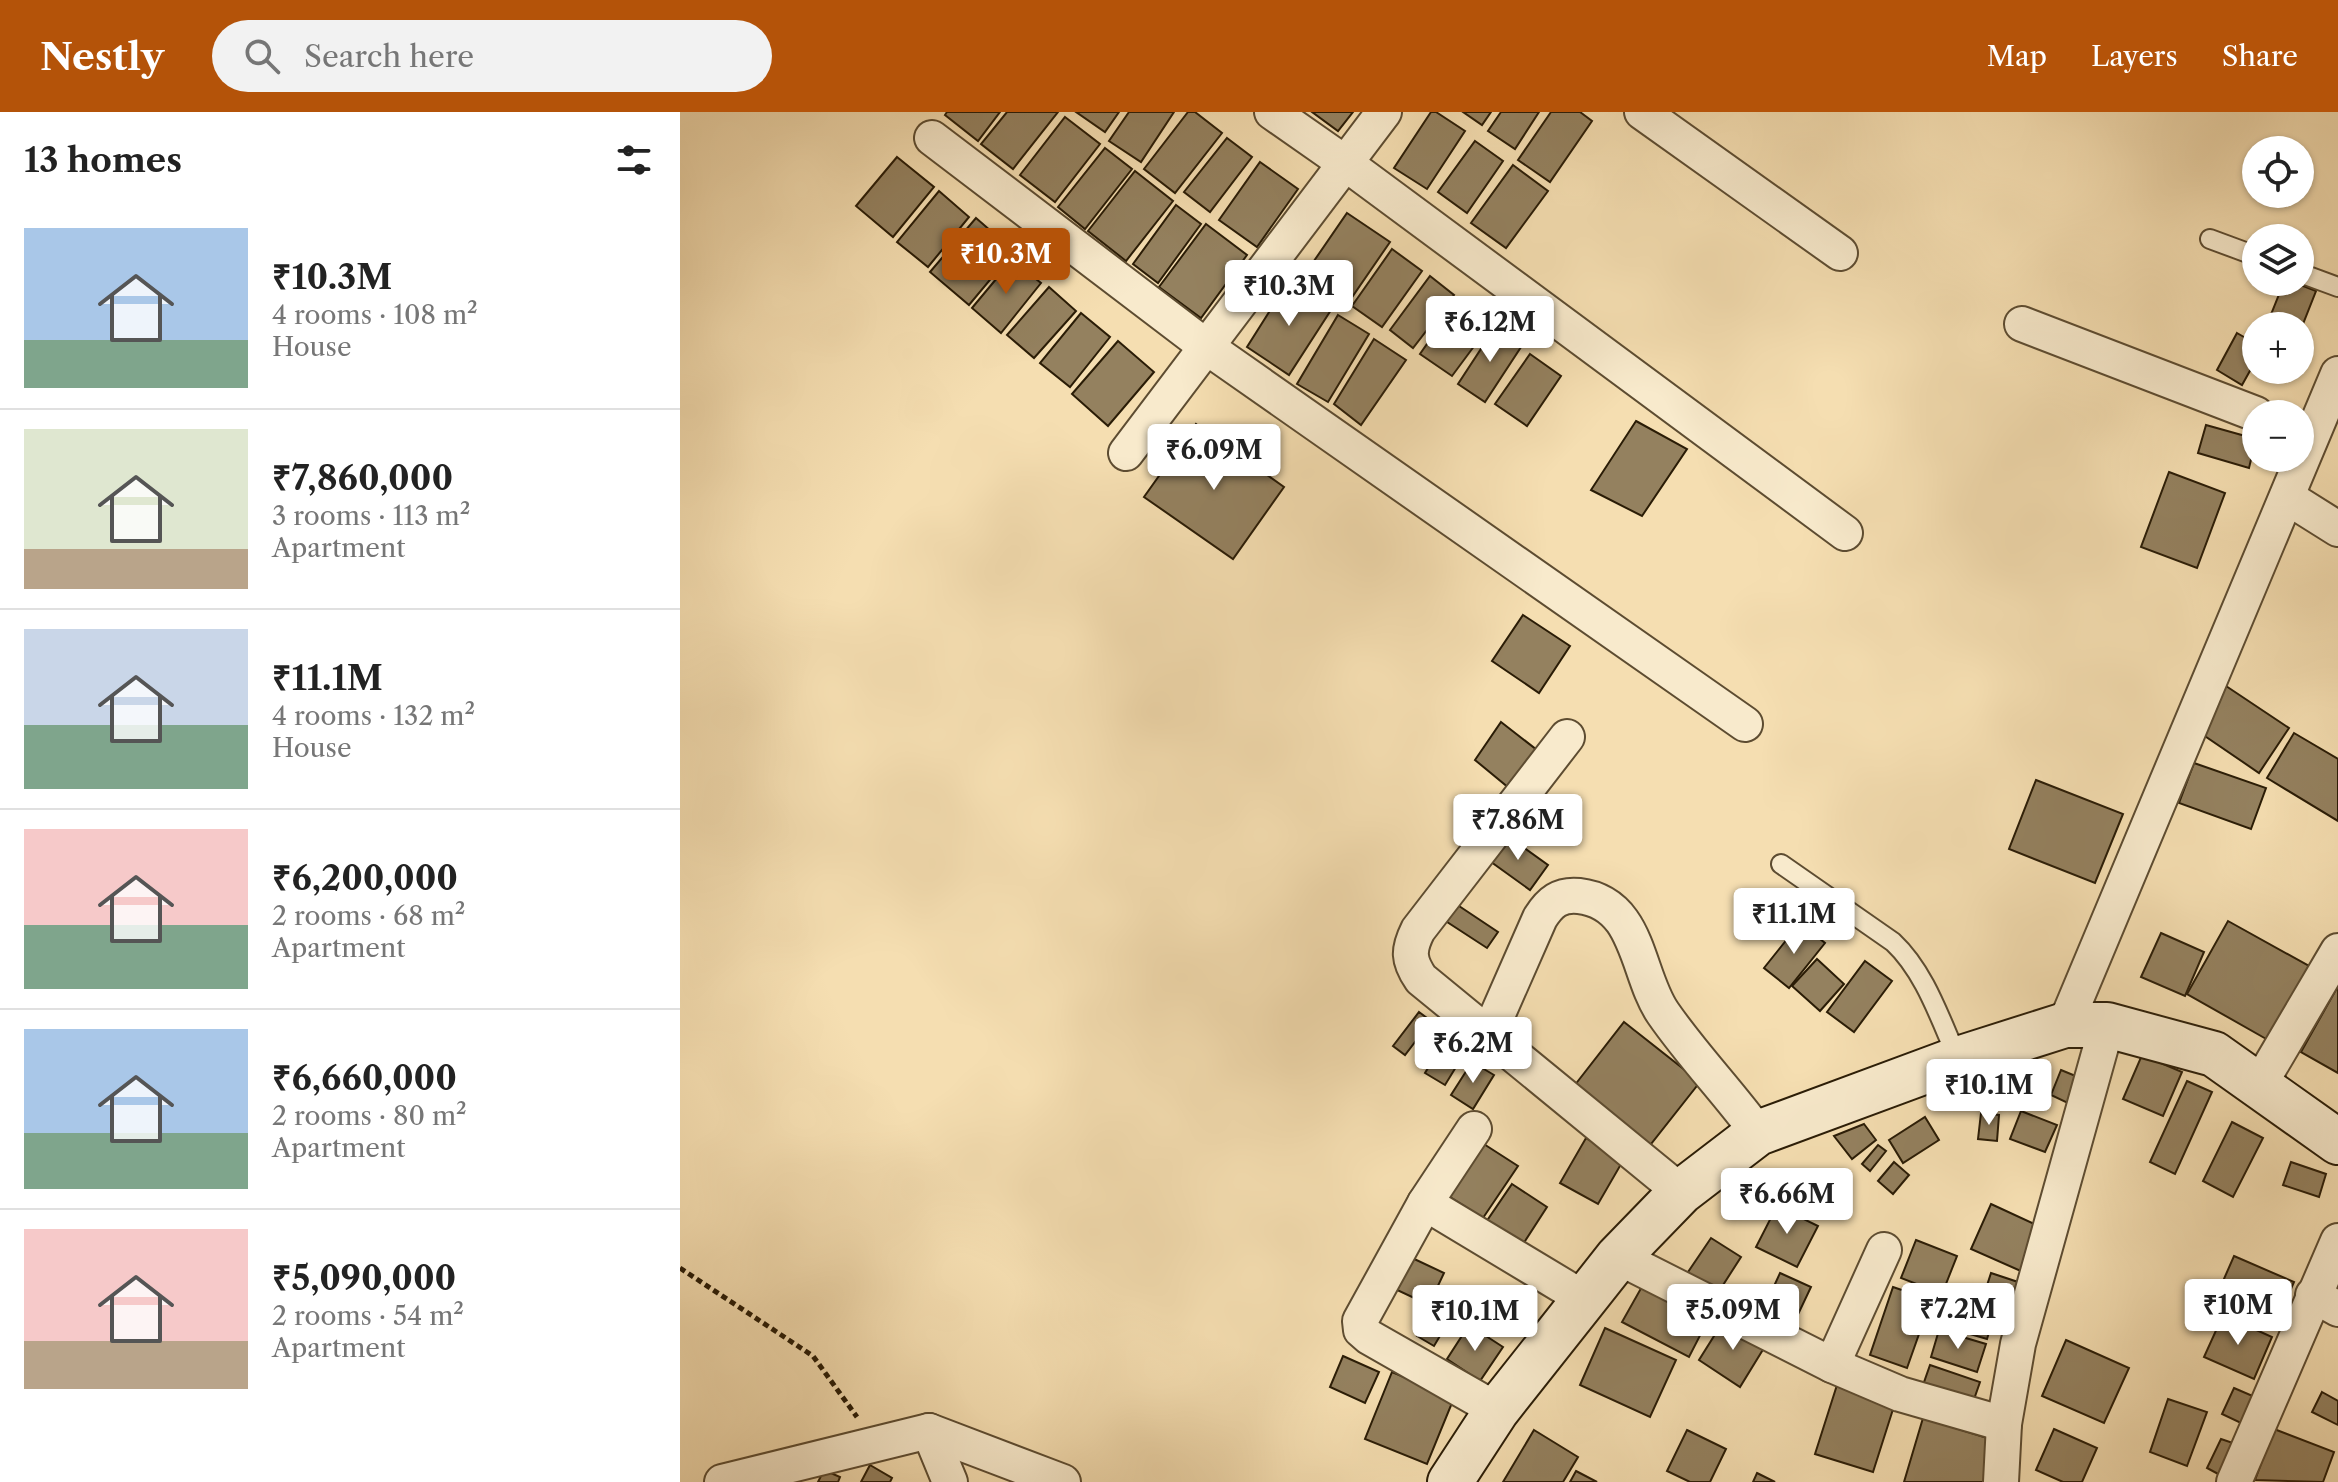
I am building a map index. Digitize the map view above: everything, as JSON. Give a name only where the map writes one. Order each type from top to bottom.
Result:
[{"type":"main road","points":[[1450,1482],[1497,1410],[1618,1257],[1681,1192],[1758,1133],[1958,1059],[2086,1025],[2214,1054],[2338,1142]]},
{"type":"street","points":[[1272,112],[1845,533]]},
{"type":"street","points":[[1126,453],[1384,112]]},
{"type":"street","points":[[1642,112],[1840,253]]},
{"type":"street","points":[[932,138],[1208,348],[1745,724]]},
{"type":"street","points":[[2022,324],[2242,409]]},
{"type":"street","points":[[2314,419],[2338,374]]},
{"type":"street","points":[[2001,1482],[2004,1424],[2018,1344],[2086,1025],[2295,472]]},
{"type":"street","points":[[2287,497],[2338,529]]},
{"type":"street","points":[[1567,737],[1418,930],[1410,946],[1410,962],[1421,979],[1681,1192]]},
{"type":"street","points":[[1489,1034],[1548,905],[1562,896],[1581,896],[1604,905],[1619,917],[1632,935],[1656,1003],[1758,1133]]},
{"type":"street","points":[[2258,1087],[2338,951]]},
{"type":"street","points":[[1474,1129],[1425,1203],[1360,1321],[1361,1330],[1497,1410]]},
{"type":"street","points":[[1425,1203],[1583,1298]]},
{"type":"street","points":[[2234,1482],[2326,1302],[2338,1241]]},
{"type":"street","points":[[1832,1365],[1884,1250]]},
{"type":"street","points":[[1618,1257],[1832,1365],[1900,1394],[2004,1424]]},
{"type":"street","points":[[929,1431],[944,1481]]},
{"type":"street","points":[[722,1482],[822,1468],[875,1442],[929,1431],[1063,1482]]},
{"type":"lane","points":[[2210,239],[2242,251]]},
{"type":"lane","points":[[2314,278],[2338,287]]},
{"type":"lane","points":[[1781,864],[1906,954],[1918,971],[1958,1059]]},
{"type":"path","points":[[680,1268],[813,1356],[875,1442]]},
{"type":"building","points":[[947,112],[1000,112],[978,141],[945,115]]},
{"type":"building","points":[[1007,112],[1058,112],[1013,169],[981,144]]},
{"type":"building","points":[[1076,112],[1119,112],[1105,132]]},
{"type":"building","points":[[1129,112],[1174,112],[1141,162],[1109,141]]},
{"type":"building","points":[[1188,112],[1195,112],[1222,133],[1175,193],[1144,169]]},
{"type":"building","points":[[1312,112],[1353,112],[1338,131]]},
{"type":"building","points":[[1431,112],[1436,112],[1465,131],[1427,189],[1394,168]]},
{"type":"building","points":[[1463,112],[1491,112],[1482,125]]},
{"type":"building","points":[[1501,112],[1539,112],[1515,149],[1488,131]]},
{"type":"building","points":[[1551,112],[1580,112],[1592,121],[1550,182],[1518,160]]},
{"type":"building","points":[[1065,117],[1100,144],[1055,202],[1020,175]]},
{"type":"building","points":[[1227,138],[1252,157],[1210,212],[1184,192]]},
{"type":"building","points":[[1475,141],[1503,161],[1467,213],[1438,192]]},
{"type":"building","points":[[1105,148],[1132,169],[1085,229],[1058,207]]},
{"type":"building","points":[[897,157],[934,187],[893,237],[856,206]]},
{"type":"building","points":[[1260,162],[1298,189],[1257,247],[1219,220]]},
{"type":"building","points":[[1513,165],[1548,191],[1506,248],[1471,223]]},
{"type":"building","points":[[1135,171],[1173,201],[1126,261],[1088,231]]},
{"type":"building","points":[[939,191],[969,217],[928,267],[897,242]]},
{"type":"building","points":[[1176,205],[1201,224],[1158,283],[1133,264]]},
{"type":"building","points":[[1347,213],[1390,242],[1348,303],[1305,274]]},
{"type":"building","points":[[976,218],[1014,251],[969,305],[930,272]]},
{"type":"building","points":[[1206,224],[1247,255],[1201,318],[1159,287]]},
{"type":"building","points":[[1392,249],[1422,271],[1382,327],[1352,306]]},
{"type":"building","points":[[1012,260],[1041,283],[1001,333],[972,308]]},
{"type":"building","points":[[1430,276],[1454,295],[1413,348],[1390,330]]},
{"type":"building","points":[[1288,282],[1331,310],[1289,375],[1247,347]]},
{"type":"building","points":[[1049,287],[1076,311],[1034,358],[1007,335]]},
{"type":"building","points":[[2316,291],[2308,312],[2272,312],[2278,296],[2314,296]]},
{"type":"building","points":[[1459,298],[1492,322],[1452,376],[1420,354]]},
{"type":"building","points":[[1081,313],[1110,337],[1070,387],[1040,363]]},
{"type":"building","points":[[1338,315],[1369,334],[1328,402],[1297,384]]},
{"type":"building","points":[[1496,326],[1523,344],[1485,402],[1458,384]]},
{"type":"building","points":[[2237,333],[2242,336],[2242,385],[2217,370]]},
{"type":"building","points":[[1374,339],[1406,360],[1361,425],[1334,404]]},
{"type":"building","points":[[1118,341],[1154,372],[1108,426],[1072,394]]},
{"type":"building","points":[[1530,354],[1561,376],[1527,426],[1495,404]]},
{"type":"building","points":[[1636,421],[1687,449],[1642,516],[1591,490]]},
{"type":"building","points":[[1196,424],[1284,487],[1233,559],[1144,497]]},
{"type":"building","points":[[2206,425],[2242,435],[2242,466],[2198,453]]},
{"type":"building","points":[[2169,472],[2225,493],[2197,568],[2141,547]]},
{"type":"building","points":[[1523,615],[1570,646],[1539,693],[1492,661]]},
{"type":"building","points":[[2226,686],[2289,728],[2259,773],[2196,730]]},
{"type":"building","points":[[1501,722],[1537,750],[1509,788],[1475,760]]},
{"type":"building","points":[[2294,733],[2338,759],[2338,821],[2267,778]]},
{"type":"building","points":[[2194,763],[2266,788],[2251,829],[2179,803]]},
{"type":"building","points":[[2036,780],[2123,814],[2095,883],[2009,849]]},
{"type":"building","points":[[1505,834],[1548,865],[1530,890],[1487,859]]},
{"type":"building","points":[[1453,902],[1498,932],[1487,948],[1441,918]]},
{"type":"building","points":[[2228,921],[2309,966],[2268,1040],[2187,994]]},
{"type":"building","points":[[1800,923],[1825,943],[1789,988],[1764,968]]},
{"type":"building","points":[[2161,933],[2204,952],[2185,996],[2141,977]]},
{"type":"building","points":[[1817,959],[1844,984],[1820,1011],[1792,986]]},
{"type":"building","points":[[1865,961],[1892,981],[1854,1032],[1827,1012]]},
{"type":"building","points":[[2338,986],[2338,1073],[2301,1052]]},
{"type":"building","points":[[1419,1012],[1431,1021],[1405,1055],[1393,1046]]},
{"type":"building","points":[[1624,1022],[1700,1082],[1647,1149],[1571,1090]]},
{"type":"building","points":[[1447,1037],[1467,1049],[1445,1085],[1425,1073]]},
{"type":"building","points":[[2142,1055],[2182,1072],[2163,1116],[2123,1099]]},
{"type":"building","points":[[1472,1062],[1494,1075],[1473,1109],[1451,1095]]},
{"type":"building","points":[[2061,1070],[2083,1079],[2072,1105],[2051,1095]]},
{"type":"building","points":[[2187,1081],[2212,1092],[2175,1174],[2150,1162]]},
{"type":"building","points":[[2021,1111],[2057,1125],[2045,1152],[2010,1139]]},
{"type":"building","points":[[1981,1113],[1999,1115],[1997,1141],[1978,1139]]},
{"type":"building","points":[[1925,1117],[1939,1140],[1903,1163],[1889,1140]]},
{"type":"building","points":[[2232,1122],[2263,1138],[2233,1197],[2203,1181]]},
{"type":"building","points":[[1864,1124],[1876,1140],[1852,1159],[1834,1136]]},
{"type":"building","points":[[1586,1138],[1624,1159],[1598,1204],[1560,1183]]},
{"type":"building","points":[[1476,1139],[1518,1166],[1483,1218],[1442,1192]]},
{"type":"building","points":[[1878,1145],[1886,1151],[1870,1171],[1862,1164]]},
{"type":"building","points":[[1894,1162],[1909,1175],[1893,1194],[1878,1181]]},
{"type":"building","points":[[2291,1162],[2326,1174],[2319,1197],[2283,1185]]},
{"type":"building","points":[[1512,1184],[1547,1207],[1518,1252],[1482,1228]]},
{"type":"building","points":[[1991,1204],[2043,1228],[2023,1272],[1971,1249]]},
{"type":"building","points":[[1777,1206],[1818,1226],[1797,1267],[1756,1247]]},
{"type":"building","points":[[1711,1238],[1741,1257],[1716,1296],[1686,1275]]},
{"type":"building","points":[[1916,1240],[1957,1256],[1942,1294],[1901,1278]]},
{"type":"building","points":[[2234,1256],[2294,1282],[2280,1314],[2220,1288]]},
{"type":"building","points":[[1410,1257],[1444,1273],[1429,1305],[1395,1289]]},
{"type":"building","points":[[1780,1273],[1811,1287],[1793,1325],[1763,1310]]},
{"type":"building","points":[[1991,1273],[2027,1285],[2015,1322],[1979,1310]]},
{"type":"building","points":[[1644,1283],[1709,1318],[1689,1357],[1622,1322]]},
{"type":"building","points":[[1893,1287],[1931,1300],[1907,1368],[1870,1355]]},
{"type":"building","points":[[1436,1304],[1453,1314],[1434,1346],[1417,1336]]},
{"type":"building","points":[[1966,1311],[1993,1319],[1987,1339],[1960,1331]]},
{"type":"building","points":[[2223,1315],[2272,1337],[2254,1379],[2204,1357]]},
{"type":"building","points":[[1726,1317],[1767,1343],[1740,1387],[1699,1360]]},
{"type":"building","points":[[1469,1325],[1503,1347],[1480,1381],[1447,1359]]},
{"type":"building","points":[[1605,1328],[1676,1360],[1650,1417],[1580,1385]]},
{"type":"building","points":[[1939,1330],[1986,1344],[1977,1372],[1931,1357]]},
{"type":"building","points":[[2066,1340],[2129,1368],[2104,1423],[2042,1396]]},
{"type":"building","points":[[1343,1356],[1379,1372],[1365,1403],[1330,1387]]},
{"type":"building","points":[[1930,1365],[1980,1382],[1972,1405],[1922,1388]]},
{"type":"building","points":[[1392,1372],[1454,1398],[1427,1464],[1365,1439]]},
{"type":"building","points":[[1837,1385],[1895,1403],[1873,1472],[1815,1454]]},
{"type":"building","points":[[2234,1388],[2255,1397],[2243,1424],[2222,1414]]},
{"type":"building","points":[[2322,1392],[2338,1401],[2338,1425],[2312,1412]]},
{"type":"building","points":[[2168,1399],[2207,1412],[2187,1466],[2150,1452]]},
{"type":"building","points":[[1923,1418],[1997,1441],[1984,1482],[1904,1482]]},
{"type":"building","points":[[2054,1429],[2097,1448],[2082,1482],[2063,1482],[2036,1470]]},
{"type":"building","points":[[2274,1429],[2334,1452],[2323,1482],[2255,1480]]},
{"type":"building","points":[[1534,1430],[1578,1457],[1563,1482],[1503,1482]]},
{"type":"building","points":[[1687,1430],[1726,1449],[1710,1482],[1690,1482],[1667,1471]]},
{"type":"building","points":[[2221,1439],[2236,1444],[2222,1476],[2207,1468]]},
{"type":"building","points":[[870,1465],[892,1478],[890,1482],[861,1482]]},
{"type":"building","points":[[824,1470],[840,1477],[838,1482],[818,1482]]},
{"type":"building","points":[[1576,1471],[1597,1482],[1570,1482]]},
{"type":"building","points":[[1757,1473],[1775,1482],[1753,1482]]}]
